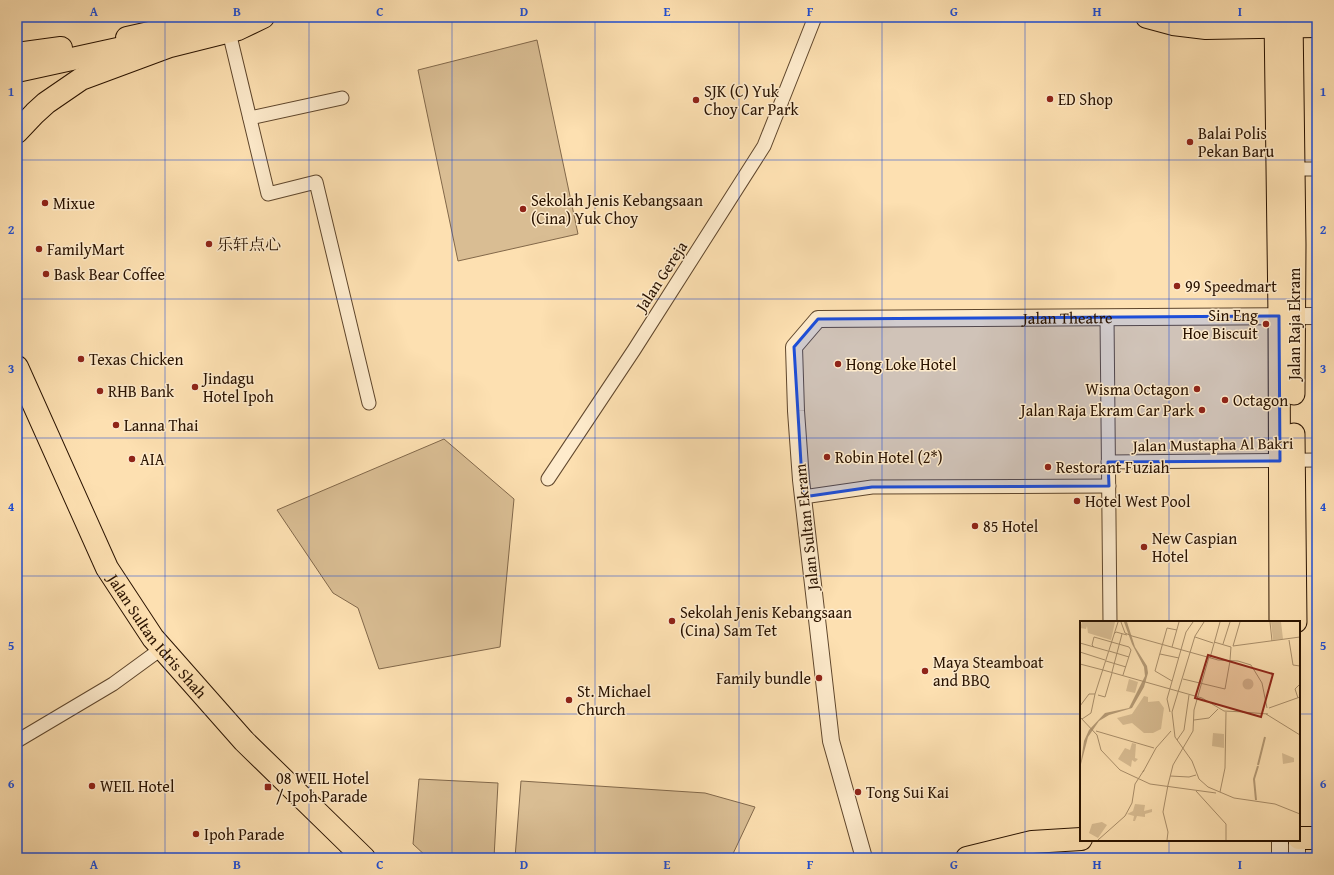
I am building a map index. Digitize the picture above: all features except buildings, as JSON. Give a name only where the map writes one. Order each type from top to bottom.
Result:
[{"type":"highway","points":[[17,54],[108,42],[221,17],[238,29],[263,17]]},
{"type":"highway","points":[[17,71],[263,17]]},
{"type":"highway","points":[[1146,17],[1173,24],[1206,28],[1283,22],[1317,26]]},
{"type":"highway","points":[[17,132],[46,103],[81,79],[232,24]]},
{"type":"highway","name":"Jalan Sultan Idris Shah","points":[[17,367],[107,568],[115,583],[161,649],[244,741],[364,858]]},
{"type":"highway","points":[[115,583],[142,597],[165,632],[245,720],[267,764]]},
{"type":"highway","points":[[1300,838],[1317,838]]},
{"type":"highway","points":[[967,858],[1032,842],[1080,839]]},
{"type":"main road","name":"Jalan Raja Ekram","points":[[1280,621],[1287,461],[1286,169],[1283,22]]},
{"type":"main road","name":"Jalan Raja Ekram","points":[[1287,461],[1296,621]]},
{"type":"street","name":"Jalan Gereja","points":[[548,479],[638,344],[764,146],[815,17]]},
{"type":"street","points":[[232,24],[250,118],[268,194],[316,182],[369,403]]},
{"type":"street","points":[[250,118],[342,98]]},
{"type":"street","points":[[1286,169],[1317,169]]},
{"type":"street","name":"Jalan Theatre","points":[[818,319],[1317,316]]},
{"type":"street","points":[[1107,317],[1110,621]]},
{"type":"street","name":"Jalan Sultan Ekram","points":[[818,319],[794,347],[796,411],[801,480],[810,570],[831,741],[864,858]]},
{"type":"street","name":"Jalan Mustapha Al Bakri","points":[[1108,462],[1317,460]]},
{"type":"street","points":[[803,496],[872,487],[1109,486]]},
{"type":"street","points":[[17,741],[113,684],[161,649]]},
{"type":"street","points":[[1280,841],[1280,858]]},
{"type":"street","points":[[1297,841],[1297,858]]},
{"type":"highlighted area","points":[[1279,316],[1280,461],[1108,462],[1109,486],[872,487],[803,497],[794,347],[818,319]]},
{"type":"shaded area","points":[[537,40],[578,234],[458,261],[418,70]]},
{"type":"shaded area","points":[[444,439],[514,499],[500,647],[379,669],[358,608],[333,593],[277,510]]},
{"type":"shaded area","points":[[419,779],[498,783],[494,858],[428,858],[413,844]]},
{"type":"shaded area","points":[[521,781],[705,793],[755,807],[731,858],[515,858]]},
{"type":"place","name":"ED Shop","points":[[1050,99]]},
{"type":"place","name":"SJK (C) Yuk Choy Car Park","points":[[696,100]]},
{"type":"place","name":"Balai Polis Pekan Baru","points":[[1190,142]]},
{"type":"place","name":"Mixue","points":[[45,203]]},
{"type":"place","name":"Sekolah Jenis Kebangsaan (Cina) Yuk Choy","points":[[523,209]]},
{"type":"place","name":"乐轩点心","points":[[209,244]]},
{"type":"place","name":"FamilyMart","points":[[39,249]]},
{"type":"place","name":"Bask Bear Coffee","points":[[46,274]]},
{"type":"place","name":"99 Speedmart","points":[[1177,286]]},
{"type":"place","name":"Sin Eng Hoe Biscuit","points":[[1266,324]]},
{"type":"place","name":"Texas Chicken","points":[[81,359]]},
{"type":"place","name":"Hong Loke Hotel","points":[[838,364]]},
{"type":"place","name":"Jindagu Hotel Ipoh","points":[[195,387]]},
{"type":"place","name":"Wisma Octagon","points":[[1197,389]]},
{"type":"place","name":"RHB Bank","points":[[100,391]]},
{"type":"place","name":"Octagon","points":[[1225,400]]},
{"type":"place","name":"Jalan Raja Ekram Car Park","points":[[1202,410]]},
{"type":"place","name":"Lanna Thai","points":[[116,425]]},
{"type":"place","name":"Robin Hotel (2*)","points":[[827,457]]},
{"type":"place","name":"AIA","points":[[132,459]]},
{"type":"place","name":"Restorant Fuziah","points":[[1048,467]]},
{"type":"place","name":"Hotel West Pool","points":[[1077,501]]},
{"type":"place","name":"85 Hotel","points":[[975,526]]},
{"type":"place","name":"New Caspian Hotel","points":[[1144,547]]},
{"type":"place","name":"Sekolah Jenis Kebangsaan (Cina) Sam Tet","points":[[672,621]]},
{"type":"place","name":"Maya Steamboat and BBQ","points":[[925,671]]},
{"type":"place","name":"Family bundle","points":[[819,678]]},
{"type":"place","name":"St. Michael Church","points":[[569,700]]},
{"type":"place","name":"WEIL Hotel","points":[[92,786]]},
{"type":"place","name":"08 WEIL Hotel / Ipoh Parade","points":[[268,787]]},
{"type":"place","name":"Tong Sui Kai","points":[[858,792]]},
{"type":"place","name":"Ipoh Parade","points":[[196,834]]}]
